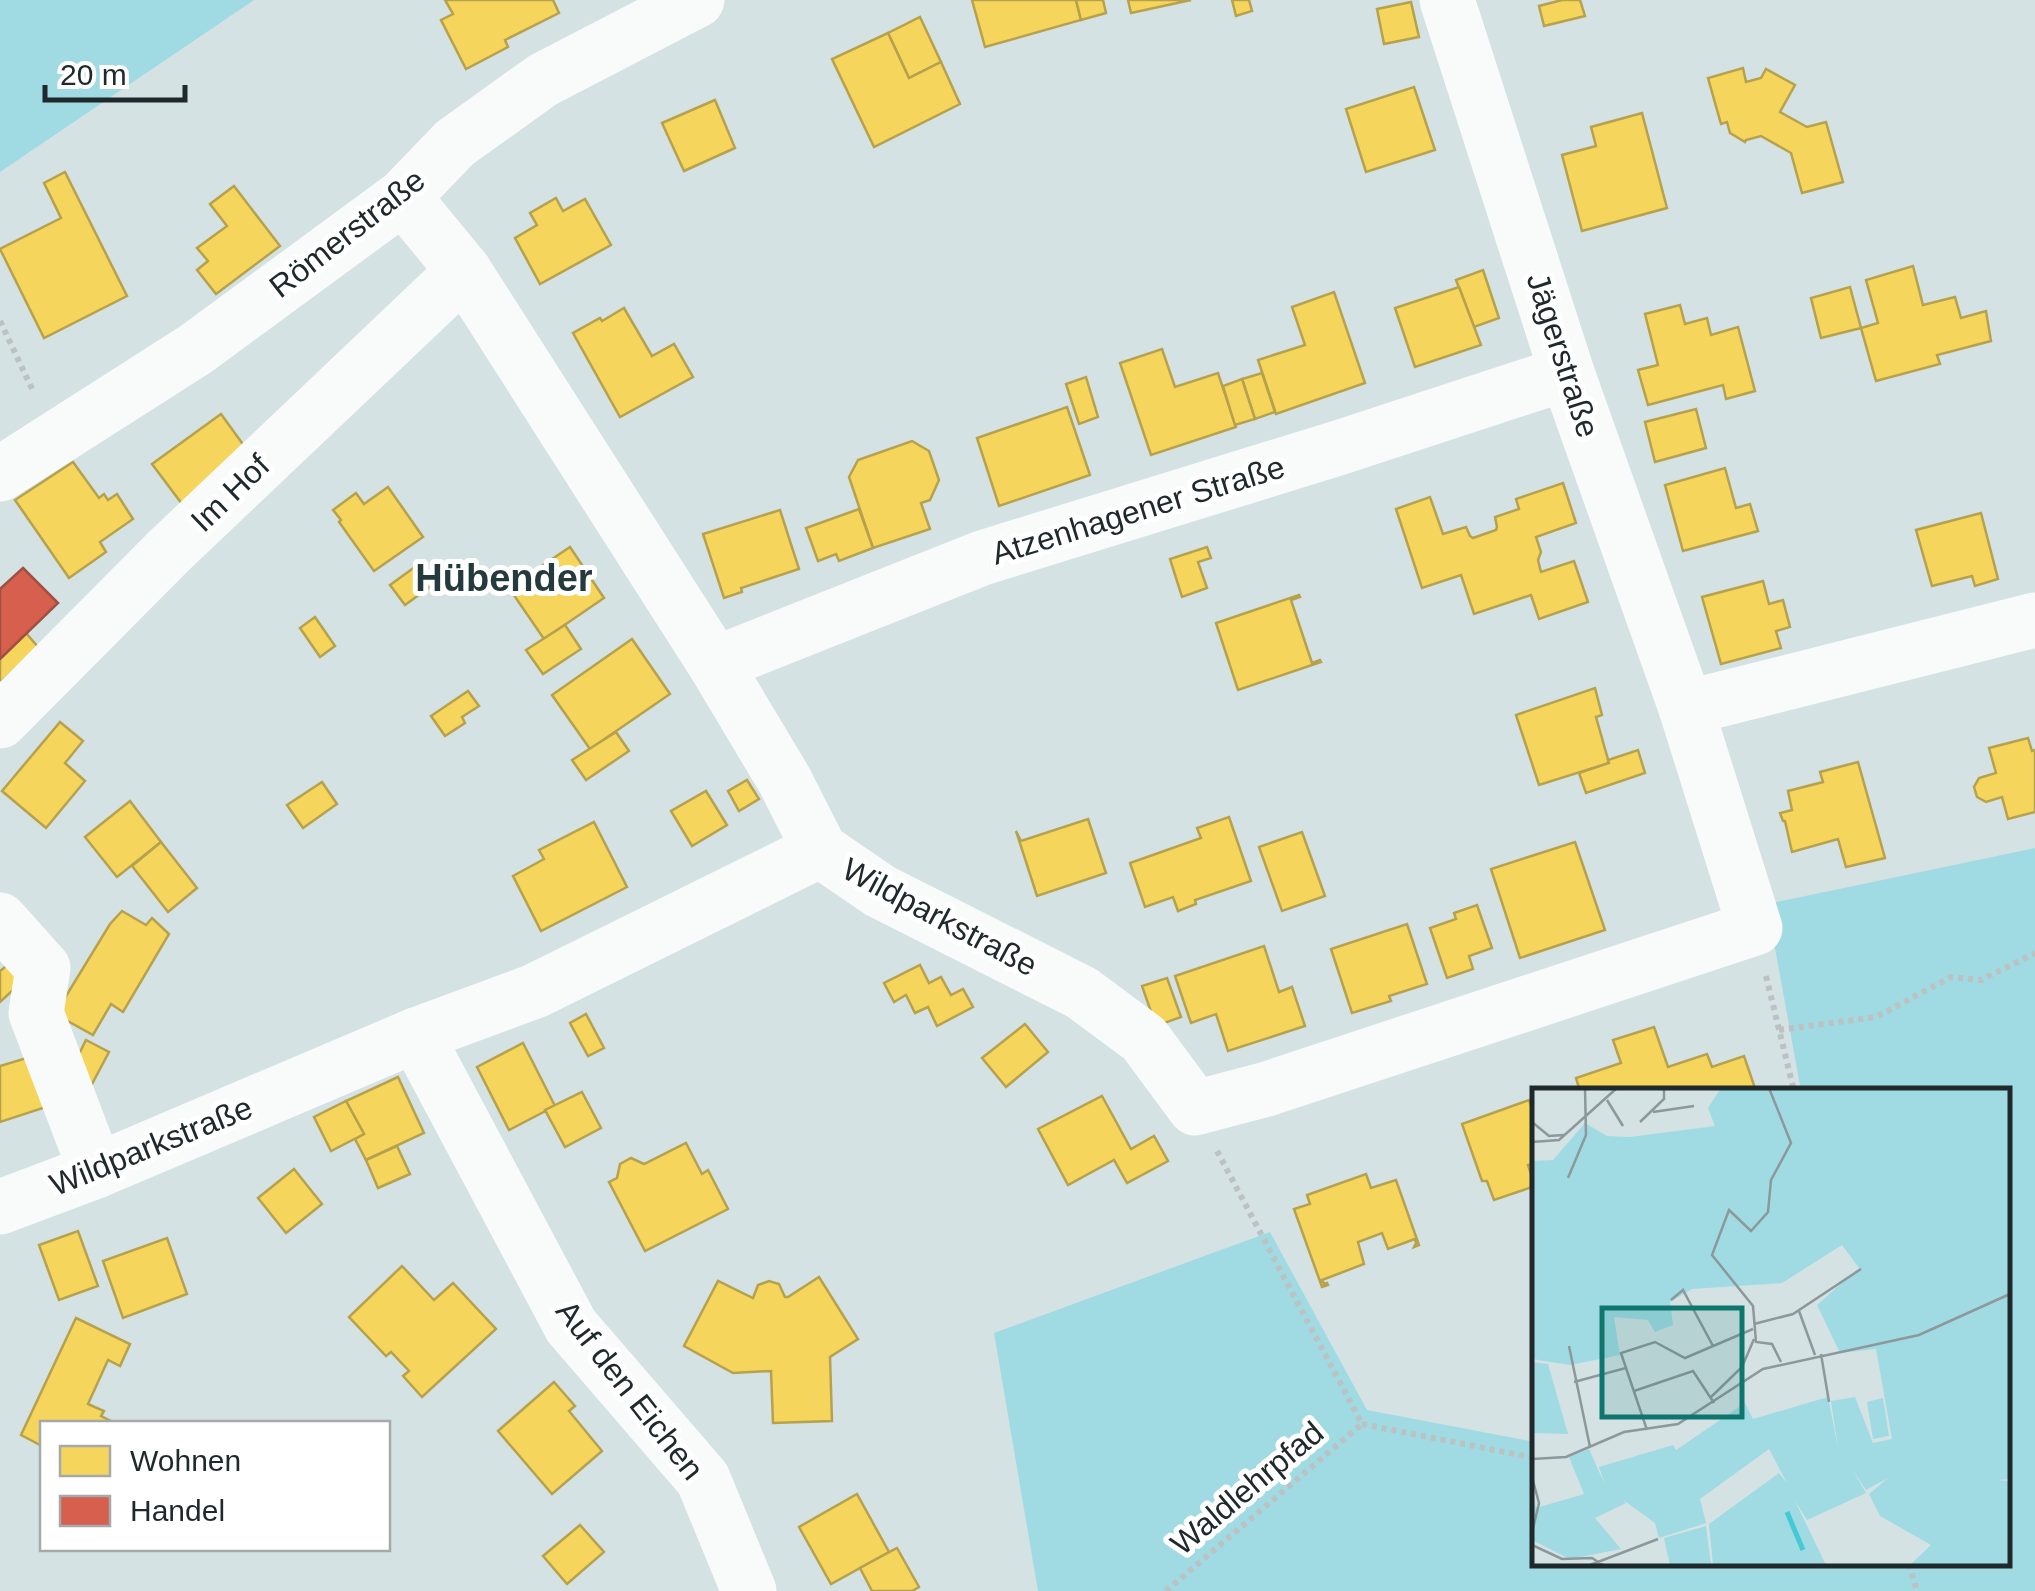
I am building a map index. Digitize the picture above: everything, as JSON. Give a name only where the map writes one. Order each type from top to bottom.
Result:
[{"type":"street","name":"Römerstraße","points":[[0,474],[196,348],[403,197],[455,142],[543,80],[697,0]]},
{"type":"street","name":"Jägerstraße","points":[[1446,0],[1568,373],[1686,708],[1755,928]]},
{"type":"street","points":[[403,197],[464,271],[715,664],[785,781],[820,850]]},
{"type":"street","name":"Im Hof","points":[[0,720],[169,551],[464,271]]},
{"type":"street","name":"Atzenhagener Straße","points":[[715,664],[982,558],[1568,373]]},
{"type":"street","points":[[1686,708],[2035,620]]},
{"type":"street","name":"Wildparkstraße","points":[[0,1207],[96,1171],[416,1035],[536,991],[820,850],[880,891],[1082,992],[1144,1039],[1195,1108]]},
{"type":"street","points":[[0,920],[43,968],[36,1013],[96,1171]]},
{"type":"street","points":[[1195,1108],[1755,928]]},
{"type":"street","name":"Auf den Eichen","points":[[416,1035],[570,1326],[703,1480],[749,1591]]},
{"type":"path","points":[[0,321],[56,440]]},
{"type":"path","points":[[1755,928],[1793,1088]]},
{"type":"path","points":[[1779,1030],[1876,1016],[1951,977],[1981,980],[2035,953]]},
{"type":"path","points":[[1195,1108],[1362,1424],[1532,1457]]},
{"type":"path","name":"Waldlehrpfad","points":[[1166,1591],[1362,1424]]},
{"type":"path","points":[[1910,1566],[1916,1591]]},
{"type":"shaded area","points":[[0,0],[254,0],[0,172]]},
{"type":"shaded area","points":[[2035,848],[2035,1591],[1038,1591],[994,1333],[1270,1232],[1367,1410],[1532,1441],[1532,1566],[2010,1566],[2010,1088],[1800,1088],[1767,904]]},
{"type":"building: Wohnen","points":[[445,0],[553,0],[559,13],[505,40],[508,47],[466,69],[441,20],[453,14]]},
{"type":"building: Wohnen","points":[[972,0],[1076,0],[1081,20],[985,47]]},
{"type":"building: Wohnen","points":[[1076,0],[1103,0],[1106,13],[1081,20]]},
{"type":"building: Wohnen","points":[[1128,0],[1191,0],[1131,13]]},
{"type":"building: Wohnen","points":[[1232,0],[1249,0],[1252,11],[1236,16]]},
{"type":"building: Wohnen","points":[[1580,0],[1585,16],[1544,26],[1539,6]]},
{"type":"building: Wohnen","points":[[1411,2],[1419,37],[1384,44],[1377,9]]},
{"type":"building: Wohnen","points":[[920,17],[941,62],[909,78],[888,33]]},
{"type":"building: Wohnen","points":[[888,33],[909,78],[941,62],[960,104],[874,147],[832,59]]},
{"type":"building: Wohnen","points":[[1743,68],[1746,82],[1761,78],[1766,69],[1795,85],[1780,112],[1807,127],[1826,122],[1843,182],[1802,193],[1791,153],[1761,136],[1745,142],[1730,133],[1727,122],[1721,124],[1708,78]]},
{"type":"building: Wohnen","points":[[1414,87],[1435,150],[1366,172],[1346,109]]},
{"type":"building: Wohnen","points":[[715,100],[735,148],[684,171],[662,123]]},
{"type":"building: Wohnen","points":[[1642,113],[1667,208],[1582,231],[1562,155],[1596,146],[1591,127]]},
{"type":"building: Wohnen","points":[[65,172],[127,296],[44,338],[0,249],[61,218],[44,183]]},
{"type":"building: Wohnen","points":[[234,186],[280,246],[216,294],[197,270],[208,261],[197,248],[227,226],[210,204]]},
{"type":"building: Wohnen","points":[[556,198],[563,211],[585,199],[611,245],[540,284],[515,238],[537,225],[530,213]]},
{"type":"building: Wohnen","points":[[1913,266],[1923,305],[1955,297],[1961,318],[1986,311],[1991,341],[1937,355],[1940,364],[1876,381],[1861,328],[1878,323],[1866,280]]},
{"type":"building: Wohnen","points":[[1483,270],[1499,318],[1474,327],[1456,280]]},
{"type":"building: Wohnen","points":[[1459,287],[1481,345],[1415,367],[1395,308]]},
{"type":"building: Wohnen","points":[[1850,287],[1861,328],[1821,338],[1811,298]]},
{"type":"building: Wohnen","points":[[1334,292],[1365,383],[1276,414],[1258,360],[1305,345],[1292,307]]},
{"type":"building: Wohnen","points":[[1680,305],[1685,324],[1707,318],[1711,335],[1738,327],[1755,391],[1726,399],[1723,385],[1648,405],[1638,370],[1658,365],[1645,314]]},
{"type":"building: Wohnen","points":[[624,308],[652,356],[674,344],[693,377],[620,417],[573,333]]},
{"type":"building: Wohnen","points":[[1162,349],[1175,387],[1218,373],[1236,427],[1151,455],[1120,363]]},
{"type":"building: Wohnen","points":[[1262,373],[1275,412],[1255,419],[1242,379]]},
{"type":"building: Wohnen","points":[[1086,377],[1098,417],[1079,424],[1066,384]]},
{"type":"building: Wohnen","points":[[1242,379],[1255,419],[1235,425],[1223,386]]},
{"type":"building: Wohnen","points":[[1067,407],[1090,475],[999,506],[977,438]]},
{"type":"building: Wohnen","points":[[1696,409],[1706,448],[1655,462],[1645,422]]},
{"type":"building: Wohnen","points":[[221,414],[250,454],[182,504],[152,464]]},
{"type":"building: Wohnen","points":[[912,441],[929,451],[939,480],[930,500],[921,503],[930,529],[873,548],[849,477],[858,460]]},
{"type":"building: Wohnen","points":[[73,462],[99,498],[104,494],[108,500],[117,494],[133,519],[100,542],[106,552],[69,578],[15,500]]},
{"type":"building: Wohnen","points":[[1725,468],[1736,508],[1750,504],[1758,531],[1683,551],[1665,485]]},
{"type":"building: Wohnen","points":[[1563,483],[1576,523],[1536,537],[1541,552],[1538,560],[1541,572],[1574,561],[1588,602],[1539,619],[1531,595],[1474,614],[1461,575],[1422,588],[1396,509],[1430,497],[1443,534],[1466,527],[1473,538],[1496,530],[1495,517],[1519,509],[1516,499]]},
{"type":"building: Wohnen","points":[[388,487],[423,537],[374,571],[333,510],[356,493],[364,504]]},
{"type":"building: Wohnen","points":[[859,509],[873,548],[839,561],[836,554],[818,561],[806,528]]},
{"type":"building: Wohnen","points":[[780,510],[799,569],[741,588],[742,592],[724,598],[703,534]]},
{"type":"building: Wohnen","points":[[1981,513],[1998,579],[1975,586],[1972,576],[1932,586],[1916,530]]},
{"type":"building: Wohnen","points":[[570,547],[604,598],[544,639],[509,588]]},
{"type":"building: Wohnen","points":[[1207,547],[1211,558],[1198,562],[1207,588],[1182,597],[1170,559]]},
{"type":"building: Wohnen","points":[[419,564],[434,584],[405,605],[390,585]]},
{"type":"building: Wohnen","points":[[1763,581],[1769,604],[1783,600],[1790,627],[1776,631],[1781,648],[1721,664],[1702,597]]},
{"type":"building: Wohnen","points":[[1299,595],[1291,600],[1312,663],[1321,662],[1238,690],[1216,623]]},
{"type":"building: Wohnen","points":[[315,617],[335,646],[320,657],[300,628]]},
{"type":"building: Wohnen","points":[[565,625],[581,649],[543,674],[526,650]]},
{"type":"building: Wohnen","points":[[26,633],[38,647],[0,683],[0,659]]},
{"type":"building: Wohnen","points":[[632,639],[670,694],[590,749],[552,695]]},
{"type":"building: Wohnen","points":[[1595,688],[1602,715],[1596,717],[1609,763],[1539,785],[1516,715]]},
{"type":"building: Wohnen","points":[[468,691],[479,706],[462,717],[465,723],[445,736],[431,716]]},
{"type":"building: Wohnen","points":[[60,722],[83,741],[65,763],[85,781],[46,828],[2,791]]},
{"type":"building: Wohnen","points":[[616,732],[629,751],[586,780],[572,760]]},
{"type":"building: Wohnen","points":[[2028,738],[2032,751],[2035,750],[2035,812],[2008,819],[2002,797],[1986,802],[1977,797],[1974,787],[1979,778],[1996,773],[1989,748]]},
{"type":"building: Wohnen","points":[[1638,750],[1645,773],[1586,793],[1579,773]]},
{"type":"building: Wohnen","points":[[1858,762],[1885,858],[1846,867],[1838,839],[1792,852],[1780,813],[1792,810],[1788,791],[1823,782],[1820,772]]},
{"type":"building: Wohnen","points":[[747,780],[759,799],[739,811],[728,791]]},
{"type":"building: Wohnen","points":[[322,782],[337,804],[303,828],[287,805]]},
{"type":"building: Wohnen","points":[[706,791],[727,825],[692,846],[671,811]]},
{"type":"building: Wohnen","points":[[130,801],[161,842],[117,877],[85,837]]},
{"type":"building: Wohnen","points":[[1229,817],[1251,881],[1195,900],[1196,904],[1178,911],[1173,897],[1145,907],[1130,863],[1201,838],[1197,828]]},
{"type":"building: Wohnen","points":[[1088,819],[1106,873],[1037,896],[1016,831],[1021,841]]},
{"type":"building: Wohnen","points":[[594,822],[627,887],[541,931],[513,876],[544,859],[539,850]]},
{"type":"building: Wohnen","points":[[1302,832],[1325,896],[1282,911],[1259,847]]},
{"type":"building: Wohnen","points":[[161,842],[197,888],[168,912],[132,866]]},
{"type":"building: Wohnen","points":[[1575,842],[1605,930],[1520,958],[1491,869]]},
{"type":"building: Wohnen","points":[[1477,905],[1492,948],[1469,956],[1473,969],[1447,978],[1430,928],[1456,919],[1454,913]]},
{"type":"building: Wohnen","points":[[122,911],[146,925],[152,918],[169,934],[123,1012],[111,1004],[93,1035],[55,1014]]},
{"type":"building: Wohnen","points":[[1407,924],[1427,984],[1352,1013],[1331,949]]},
{"type":"building: Wohnen","points":[[1264,946],[1279,992],[1292,987],[1305,1026],[1228,1051],[1216,1014],[1191,1023],[1175,976]]},
{"type":"building: Wohnen","points":[[11,962],[26,978],[0,1002],[0,971]]},
{"type":"building: Wohnen","points":[[920,965],[929,983],[941,977],[951,995],[963,989],[973,1007],[937,1026],[928,1007],[915,1013],[906,995],[894,1002],[884,983]]},
{"type":"building: Wohnen","points":[[1167,978],[1181,1017],[1156,1026],[1142,986]]},
{"type":"building: Wohnen","points":[[586,1014],[604,1048],[588,1056],[570,1023]]},
{"type":"building: Wohnen","points":[[1025,1024],[1048,1052],[1006,1087],[982,1058]]},
{"type":"building: Wohnen","points":[[1654,1027],[1668,1067],[1707,1054],[1712,1067],[1744,1056],[1755,1088],[1579,1088],[1576,1078],[1621,1063],[1613,1040]]},
{"type":"building: Wohnen","points":[[86,1040],[109,1052],[92,1084],[70,1072]]},
{"type":"building: Wohnen","points":[[523,1043],[555,1106],[509,1130],[477,1067]]},
{"type":"building: Wohnen","points":[[30,1057],[46,1107],[0,1122],[0,1066]]},
{"type":"building: Wohnen","points":[[398,1077],[424,1133],[366,1160],[355,1139],[364,1134],[346,1101]]},
{"type":"building: Wohnen","points":[[582,1092],[601,1128],[565,1147],[545,1110]]},
{"type":"building: Wohnen","points":[[1102,1096],[1131,1149],[1154,1136],[1168,1161],[1127,1183],[1114,1160],[1068,1185],[1038,1129]]},
{"type":"building: Wohnen","points":[[1529,1100],[1532,1164],[1528,1165],[1532,1187],[1494,1200],[1487,1181],[1482,1181],[1462,1124]]},
{"type":"building: Wohnen","points":[[346,1101],[364,1134],[331,1151],[314,1117]]},
{"type":"building: Wohnen","points":[[686,1143],[702,1174],[708,1170],[728,1209],[645,1251],[609,1182],[617,1178],[620,1164],[631,1158],[644,1164]]},
{"type":"building: Wohnen","points":[[397,1146],[410,1174],[378,1188],[366,1160]]},
{"type":"building: Wohnen","points":[[294,1169],[322,1204],[286,1233],[258,1198]]},
{"type":"building: Wohnen","points":[[1366,1174],[1371,1188],[1396,1180],[1419,1245],[1414,1247],[1415,1239],[1388,1249],[1382,1233],[1358,1242],[1364,1264],[1322,1280],[1328,1285],[1322,1287],[1294,1209],[1310,1204],[1307,1195]]},
{"type":"building: Wohnen","points":[[78,1231],[98,1286],[59,1300],[39,1245]]},
{"type":"building: Wohnen","points":[[167,1238],[187,1294],[123,1318],[103,1261]]},
{"type":"building: Wohnen","points":[[402,1266],[434,1300],[453,1283],[496,1329],[422,1397],[403,1376],[409,1371],[391,1352],[386,1356],[349,1317]]},
{"type":"building: Wohnen","points":[[819,1277],[858,1339],[830,1357],[832,1421],[773,1423],[771,1371],[733,1373],[684,1346],[718,1281],[753,1298],[758,1285],[769,1281],[779,1284],[788,1297]]},
{"type":"building: Wohnen","points":[[76,1318],[130,1344],[120,1366],[108,1360],[88,1404],[104,1411],[101,1416],[111,1421],[40,1421],[40,1445],[21,1435]]},
{"type":"building: Wohnen","points":[[554,1382],[575,1406],[569,1411],[602,1451],[552,1494],[498,1431]]},
{"type":"building: Wohnen","points":[[857,1494],[889,1552],[831,1584],[799,1527]]},
{"type":"building: Wohnen","points":[[580,1525],[604,1552],[567,1584],[543,1556]]},
{"type":"building: Wohnen","points":[[897,1548],[919,1587],[912,1591],[872,1591],[860,1568]]},
{"type":"building: Handel","points":[[23,568],[58,603],[0,659],[0,589]]},
{"type":"district","name":"Hübender","points":[[504,578]]}]
